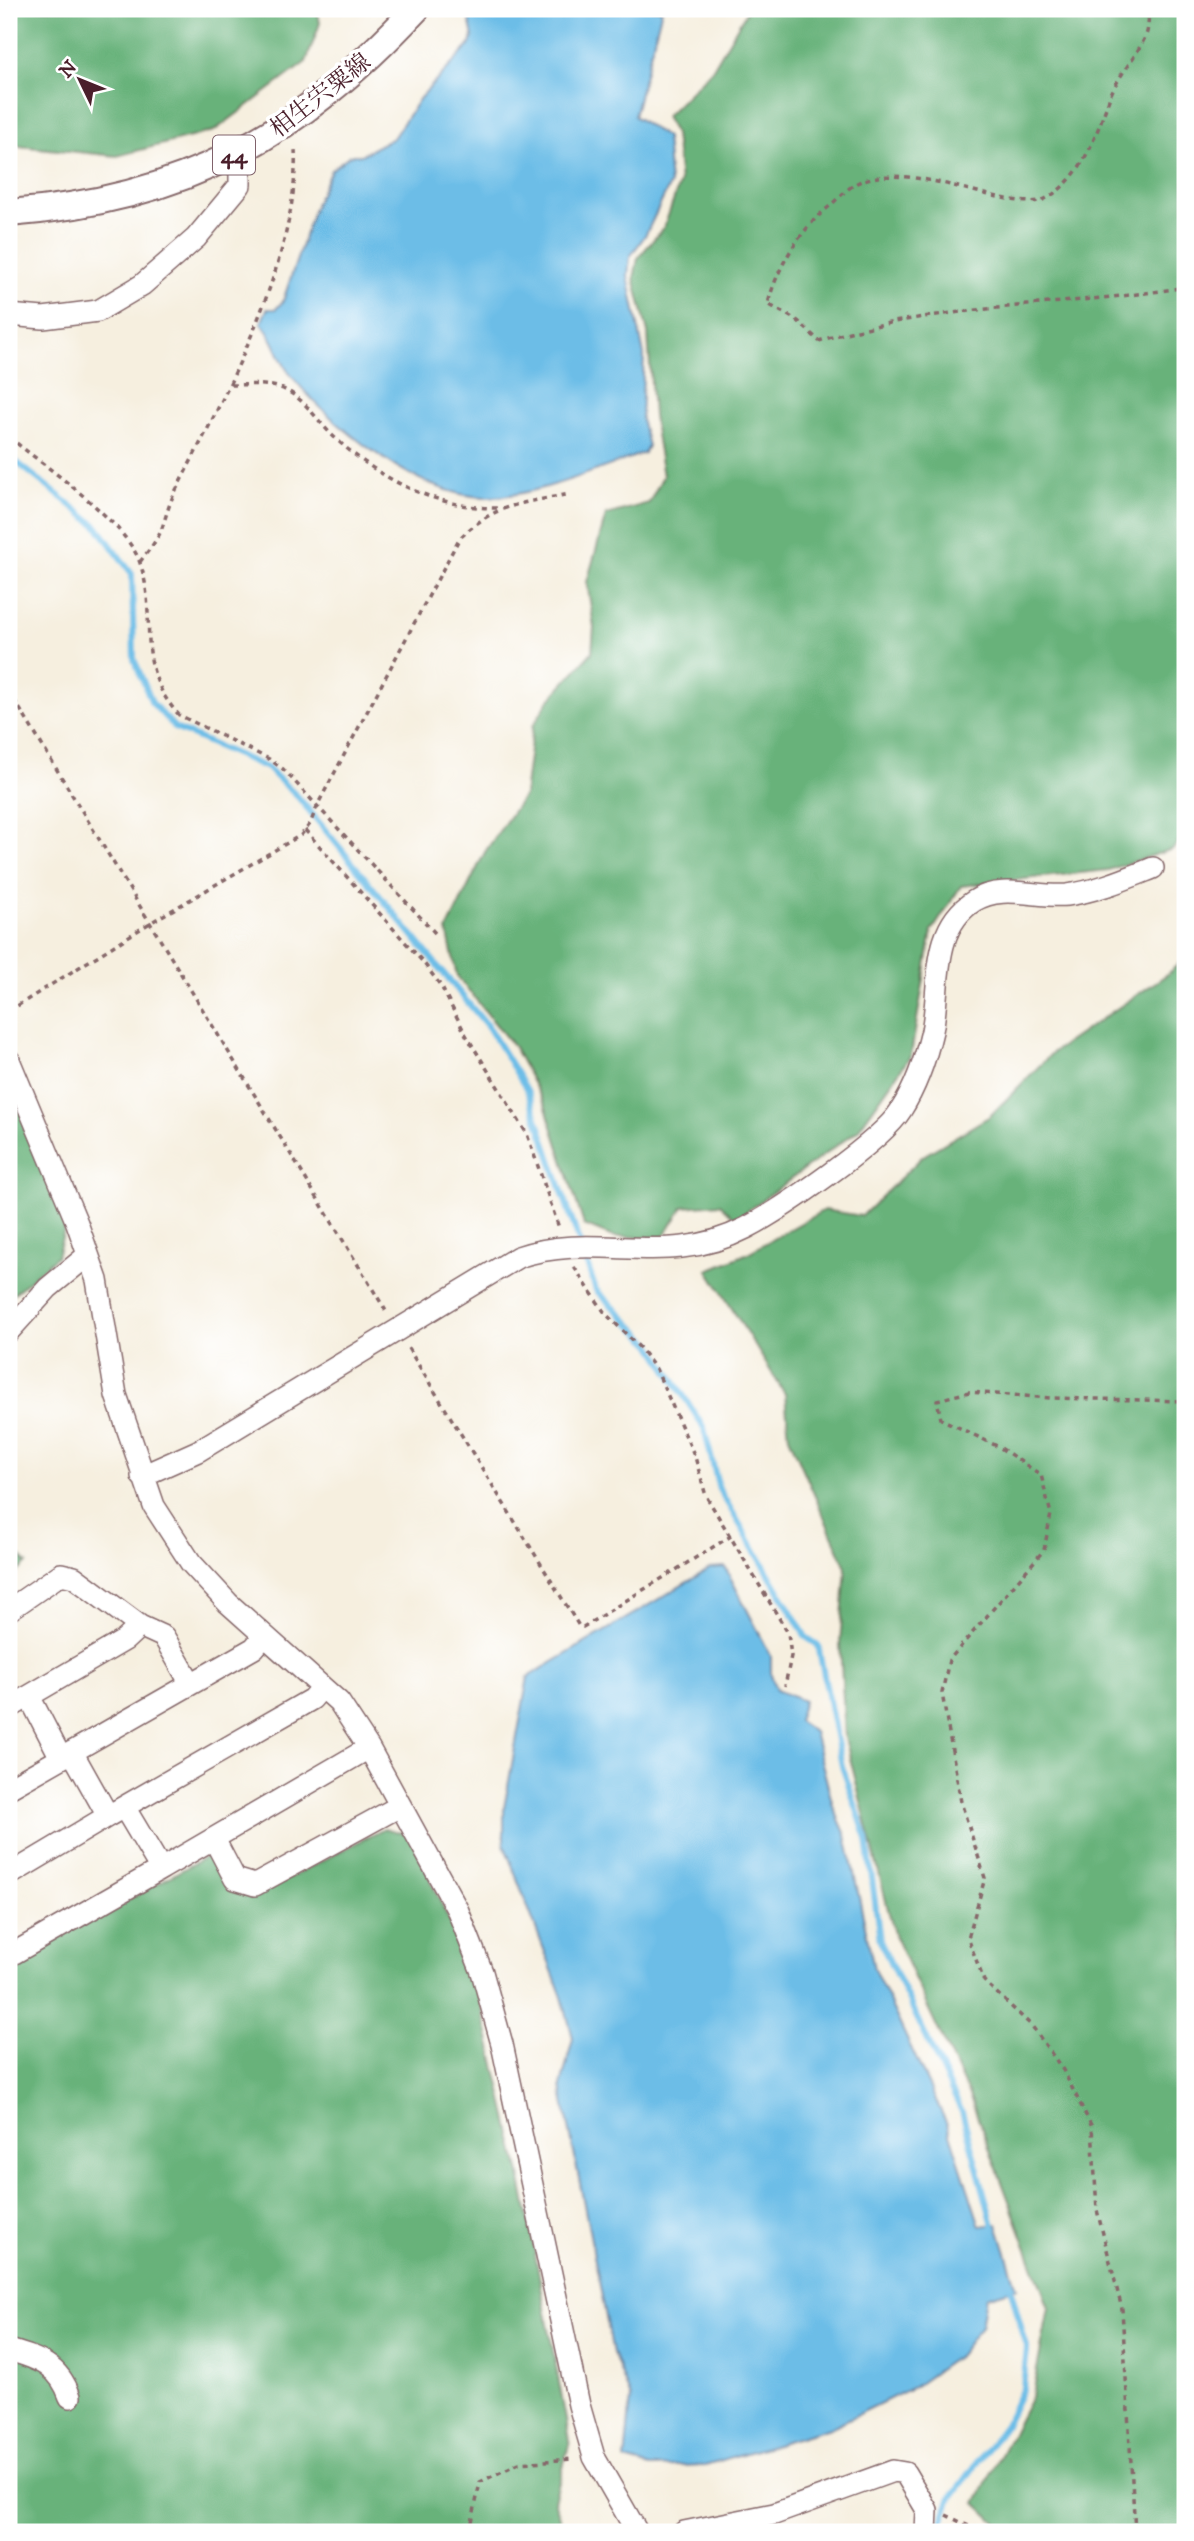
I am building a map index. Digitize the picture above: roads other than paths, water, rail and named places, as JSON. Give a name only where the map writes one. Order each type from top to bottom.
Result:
[{"type":"main road","name":"相生宍粟線","points":[[9,214],[68,209],[133,194],[196,173],[232,156],[302,115],[350,76],[416,9]]},
{"type":"street","points":[[9,315],[44,318],[98,311],[142,285],[197,238],[240,185],[240,173],[232,156]]},
{"type":"street","points":[[142,1476],[198,1451],[518,1257],[543,1248],[579,1246],[642,1251],[697,1248],[746,1228],[873,1141],[900,1112],[916,1080],[932,1032],[943,940],[961,910],[995,892],[1066,895],[1097,889],[1153,868]]},
{"type":"street","points":[[9,1060],[97,1280],[116,1395],[154,1506],[191,1563],[264,1636],[339,1702],[369,1748],[458,1912],[482,1972],[505,2057],[576,2392],[594,2457],[637,2532]]},
{"type":"street","points":[[9,1331],[48,1289],[88,1255]]},
{"type":"street","points":[[9,1610],[61,1574],[74,1577],[140,1626],[164,1637],[191,1685]]},
{"type":"street","points":[[9,1708],[125,1640],[140,1626]]},
{"type":"street","points":[[9,1788],[254,1648],[264,1636]]},
{"type":"street","points":[[9,1875],[312,1699],[321,1688]]},
{"type":"street","points":[[29,1696],[66,1755],[161,1869]]},
{"type":"street","points":[[9,1956],[369,1748]]},
{"type":"street","points":[[214,1839],[235,1879],[255,1885],[400,1806]]},
{"type":"street","points":[[9,2350],[40,2359],[64,2379],[70,2397]]},
{"type":"street","points":[[684,2532],[776,2523],[893,2471],[905,2473],[927,2510],[926,2532]]},
{"type":"water","points":[[467,9],[662,9],[634,116],[666,137],[670,184],[646,234],[630,257],[628,276],[644,355],[641,419],[648,446],[644,453],[586,474],[544,488],[503,496],[484,497],[458,493],[431,484],[377,454],[351,435],[307,394],[286,368],[261,323],[267,309],[276,309],[283,301],[315,205],[331,170],[350,155],[361,155],[393,138],[420,98],[469,46],[473,37]]},
{"type":"water","points":[[725,1567],[771,1656],[771,1675],[776,1690],[804,1701],[798,1721],[814,1732],[833,1806],[846,1835],[874,1969],[947,2124],[980,2226],[997,2224],[1017,2288],[986,2297],[981,2326],[959,2355],[914,2387],[830,2428],[705,2465],[651,2467],[625,2460],[631,2398],[613,2353],[561,2086],[573,2038],[562,1997],[504,1844],[504,1808],[528,1677],[711,1568]]},
{"type":"waterway","points":[[9,456],[97,526],[132,574],[134,659],[152,703],[175,728],[267,768],[298,797],[488,1027],[527,1090],[596,1290],[651,1344],[704,1428],[719,1489],[806,1637],[818,1645],[842,1766],[867,1839],[880,1941],[962,2112],[994,2229]]},
{"type":"waterway","points":[[938,2532],[950,2500],[1005,2425],[1023,2388],[1027,2348],[1009,2283]]}]
